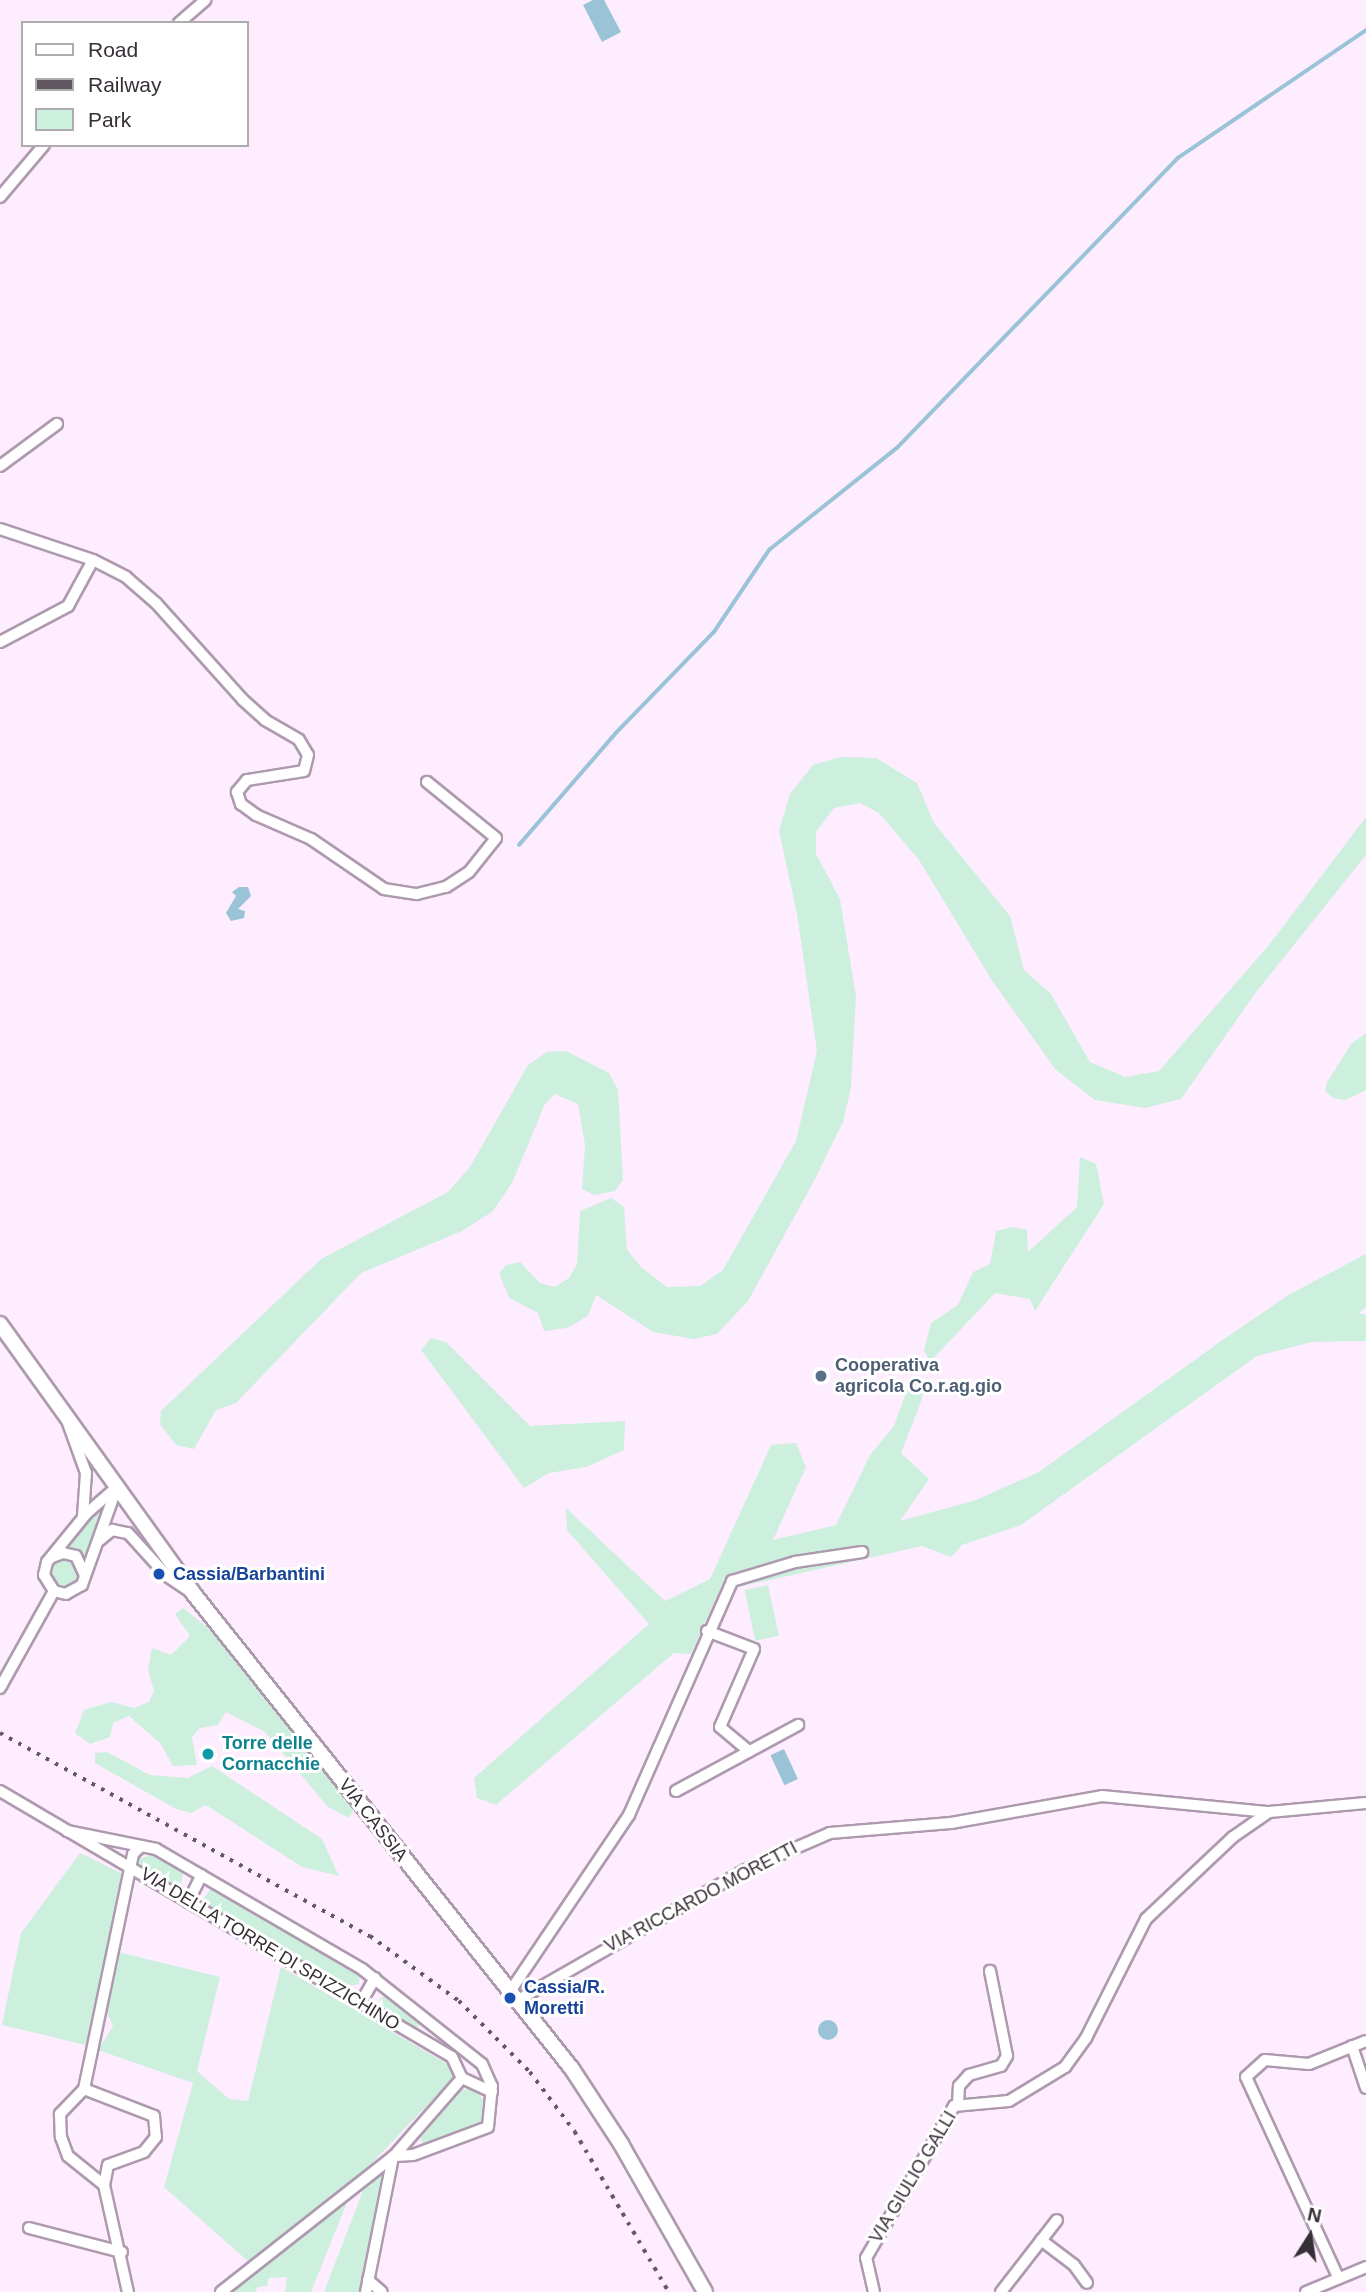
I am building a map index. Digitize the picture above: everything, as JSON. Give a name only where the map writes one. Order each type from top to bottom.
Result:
[{"type":"main road","name":"VIA CASSIA","points":[[0,1324],[193,1593],[515,1995],[613,2131],[705,2292]]},
{"type":"street","points":[[181,21],[205,0]]},
{"type":"street","points":[[0,197],[42,147]]},
{"type":"street","points":[[0,466],[57,424]]},
{"type":"street","points":[[0,529],[93,560],[140,588],[243,700],[265,720],[299,740],[308,755],[304,771],[247,780],[237,792],[241,804],[256,815],[311,839],[384,889],[417,894],[446,887],[469,872],[495,838],[427,782]]},
{"type":"street","points":[[0,642],[68,606],[93,560]]},
{"type":"street","points":[[67,1419],[86,1473],[82,1518]]},
{"type":"street","points":[[54,1591],[44,1575],[51,1558],[82,1518],[117,1487]]},
{"type":"street","points":[[54,1591],[72,1593],[85,1579],[117,1487]]},
{"type":"street","points":[[96,1546],[109,1531],[128,1533],[167,1576],[193,1593]]},
{"type":"street","points":[[515,1995],[629,1815],[727,1588],[742,1576],[862,1552]]},
{"type":"street","points":[[51,1558],[63,1553],[76,1556],[84,1566],[85,1579]]},
{"type":"street","points":[[0,1688],[54,1591]]},
{"type":"street","points":[[708,1631],[754,1649],[720,1727],[749,1751]]},
{"type":"street","points":[[676,1791],[798,1725]]},
{"type":"street","name":"VIA DELLA TORRE DI SPIZZICHINO","points":[[0,1791],[419,2037],[459,2064],[462,2078]]},
{"type":"street","name":"VIA RICCARDO MORETTI","points":[[515,1995],[745,1870],[830,1833],[951,1823],[1102,1796],[1148,1797],[1269,1812]]},
{"type":"street","name":"VIA GIULIO GALLI","points":[[874,2292],[866,2258],[951,2109],[958,2104],[1009,2101],[1060,2071],[1086,2038],[1149,1914],[1233,1837],[1269,1812],[1366,1803]]},
{"type":"street","name":"VIA DELLA TORRE DI SPIZZICHINO","points":[[67,1831],[156,1849],[374,1978],[482,2064],[492,2092]]},
{"type":"street","points":[[104,2185],[68,2156],[61,2137],[60,2114],[84,2088],[133,1854],[141,1846]]},
{"type":"street","points":[[188,1902],[202,1875]]},
{"type":"street","points":[[958,2104],[959,2085],[969,2075],[1001,2066],[1007,2056],[990,1971]]},
{"type":"street","points":[[360,2004],[374,1978]]},
{"type":"street","points":[[419,2037],[432,2022]]},
{"type":"street","points":[[1338,2277],[1246,2077],[1265,2060],[1309,2064],[1366,2041]]},
{"type":"street","points":[[1352,2046],[1366,2088]]},
{"type":"street","points":[[221,2292],[394,2156],[462,2078],[492,2092],[490,2120],[484,2131],[413,2155],[394,2156]]},
{"type":"street","points":[[84,2088],[154,2116],[156,2137],[144,2152],[108,2165],[104,2185],[122,2252],[128,2292]]},
{"type":"street","points":[[366,2292],[394,2156]]},
{"type":"street","points":[[1002,2292],[1057,2220]]},
{"type":"street","points":[[29,2228],[122,2252]]},
{"type":"street","points":[[1041,2240],[1074,2265],[1087,2283]]},
{"type":"street","points":[[1306,2292],[1366,2267]]},
{"type":"street","points":[[368,2280],[382,2292]]},
{"type":"green space","points":[[841,757],[876,758],[917,783],[934,823],[1010,916],[1024,970],[1051,994],[1090,1062],[1125,1077],[1159,1071],[1269,945],[1366,817],[1366,855],[1257,991],[1181,1099],[1145,1108],[1095,1100],[1056,1070],[991,979],[919,860],[879,813],[860,803],[834,808],[816,832],[816,854],[840,899],[856,996],[851,1088],[843,1122],[748,1301],[717,1334],[694,1339],[653,1332],[596,1295],[588,1316],[567,1328],[544,1331],[538,1313],[509,1298],[499,1273],[506,1265],[520,1262],[540,1283],[555,1287],[569,1278],[577,1264],[580,1211],[611,1198],[624,1207],[627,1250],[642,1268],[667,1287],[700,1286],[723,1270],[796,1141],[817,1051],[797,914],[779,831],[790,794],[813,765]]},
{"type":"green space","points":[[1366,1033],[1366,1090],[1345,1100],[1333,1098],[1325,1091],[1327,1082],[1352,1043]]},
{"type":"green space","points":[[566,1051],[609,1073],[618,1090],[623,1180],[615,1191],[594,1195],[582,1189],[585,1145],[578,1104],[555,1094],[545,1104],[512,1183],[492,1212],[462,1231],[361,1273],[236,1403],[216,1410],[194,1449],[176,1445],[160,1424],[161,1411],[321,1259],[448,1192],[470,1167],[528,1065],[547,1052]]},
{"type":"green space","points":[[1080,1157],[1096,1164],[1104,1204],[1035,1311],[1030,1299],[995,1293],[930,1362],[924,1350],[931,1323],[958,1305],[973,1272],[990,1264],[996,1231],[1013,1227],[1027,1230],[1028,1252],[1077,1207]]},
{"type":"green space","points":[[1366,1254],[1366,1307],[1359,1313],[1366,1315],[1366,1341],[1312,1342],[1257,1356],[1021,1525],[962,1545],[951,1557],[922,1546],[738,1587],[723,1583],[691,1654],[674,1653],[496,1805],[477,1798],[474,1778],[649,1624],[567,1530],[566,1508],[665,1601],[710,1579],[771,1445],[796,1443],[806,1467],[773,1540],[836,1525],[870,1455],[894,1426],[910,1382],[923,1386],[922,1399],[901,1453],[929,1479],[900,1521],[976,1500],[1039,1472],[1290,1294]]},
{"type":"green space","points":[[431,1338],[446,1342],[530,1426],[625,1421],[624,1450],[586,1467],[549,1473],[524,1488],[421,1350]]},
{"type":"green space","points":[[104,1503],[86,1556],[64,1549],[100,1504]]},
{"type":"green space","points":[[65,1558],[71,1559],[79,1567],[79,1579],[71,1587],[65,1588],[59,1587],[51,1579],[50,1573],[51,1567],[59,1559]]},
{"type":"green space","points":[[768,1585],[779,1636],[755,1641],[745,1590]]},
{"type":"green space","points":[[183,1608],[208,1628],[294,1724],[355,1807],[349,1818],[328,1807],[265,1732],[226,1712],[218,1725],[200,1728],[192,1737],[197,1765],[173,1766],[160,1743],[129,1716],[113,1723],[110,1737],[90,1744],[75,1733],[84,1710],[111,1702],[134,1708],[149,1702],[154,1691],[148,1670],[152,1648],[171,1655],[190,1636],[175,1614]]},
{"type":"green space","points":[[107,1752],[150,1775],[187,1778],[212,1766],[322,1839],[339,1876],[302,1867],[206,1805],[191,1813],[176,1809],[95,1763],[95,1753]]},
{"type":"green space","points":[[80,1853],[123,1874],[86,2045],[2,2025],[21,1933]]},
{"type":"green space","points":[[153,1854],[184,1869],[181,1885],[168,1885],[141,1870],[139,1859]]},
{"type":"green space","points":[[211,1888],[219,1888],[360,1973],[359,1984],[343,1987],[209,1909],[203,1899]]},
{"type":"green space","points":[[118,1952],[220,1977],[197,2071],[229,2099],[248,2101],[281,1967],[454,2068],[454,2077],[370,2165],[250,2263],[164,2187],[193,2083],[98,2050],[113,2026],[104,2007]]},
{"type":"green space","points":[[388,1994],[420,2020],[419,2026],[413,2028],[382,2010],[379,1999]]},
{"type":"green space","points":[[474,2088],[487,2105],[481,2121],[463,2133],[422,2143],[421,2137],[462,2090]]},
{"type":"green space","points":[[383,2170],[361,2292],[324,2292],[364,2188]]},
{"type":"green space","points":[[350,2195],[311,2292],[285,2292],[287,2277],[269,2278],[267,2286],[257,2287],[256,2292],[229,2292]]},
{"type":"water","points":[[593,0],[604,0],[621,32],[602,42],[583,5]]},
{"type":"water","points":[[239,887],[248,887],[251,896],[238,909],[245,911],[244,918],[231,921],[226,913],[236,896],[232,892]]},
{"type":"water","points":[[784,1749],[798,1779],[784,1785],[770,1755]]},
{"type":"water","points":[[828,2020],[835,2023],[838,2030],[835,2037],[828,2040],[821,2037],[818,2030],[821,2023]]},
{"type":"waterway","points":[[519,845],[616,733],[714,632],[769,550],[897,448],[1178,158],[1366,30]]},
{"type":"railway","points":[[0,1733],[370,1936],[459,2001],[530,2072],[575,2132],[669,2292]]},
{"type":"place","name":"Cooperativa agricola Co.r.ag.gio","points":[[821,1376]]},
{"type":"place","name":"Cassia/Barbantini","points":[[159,1574]]},
{"type":"place","name":"Torre delle Cornacchie","points":[[208,1754]]},
{"type":"place","name":"Cassia/R. Moretti","points":[[510,1998]]}]
